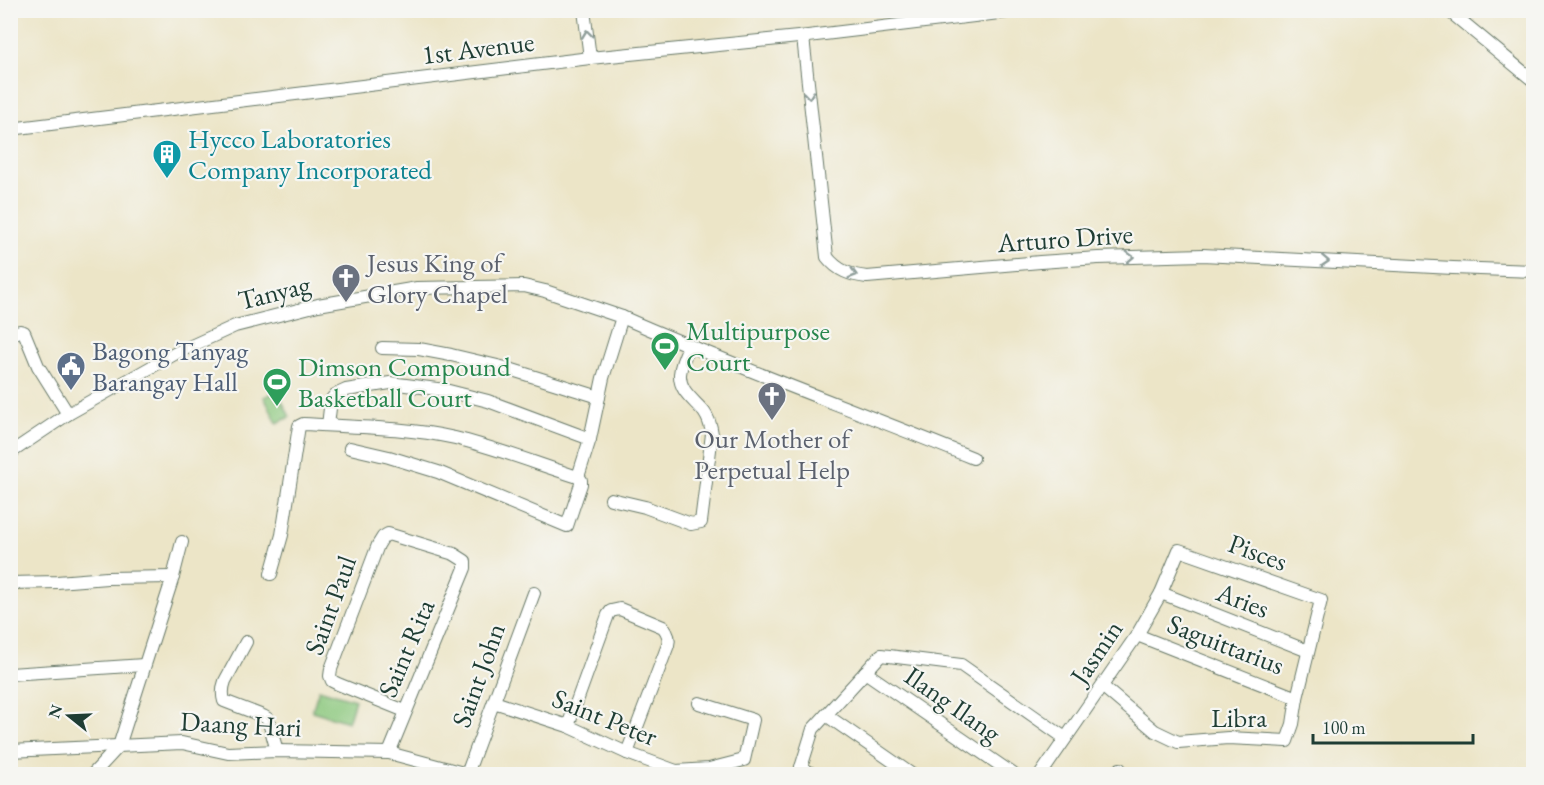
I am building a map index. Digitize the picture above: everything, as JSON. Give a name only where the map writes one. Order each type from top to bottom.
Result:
[{"type":"street","points":[[584,10],[590,58]]},
{"type":"street","name":"1st Avenue","points":[[10,129],[590,58],[803,37],[1023,10]]},
{"type":"street","points":[[1448,10],[1533,81]]},
{"type":"street","name":"Arturo Drive","points":[[803,37],[827,257],[834,266],[849,275],[867,277],[1066,260],[1203,255],[1533,271]]},
{"type":"street","name":"Tanyag","points":[[10,453],[68,414],[178,352],[235,326],[318,305],[417,288],[524,286],[618,316],[973,459]]},
{"type":"street","points":[[578,477],[590,439],[618,316]]},
{"type":"street","points":[[10,334],[24,332],[38,366],[68,414]]},
{"type":"street","points":[[611,499],[645,507],[691,524],[701,522],[712,434],[710,422],[704,412],[682,388],[680,374],[689,346]]},
{"type":"street","points":[[382,348],[419,349],[451,355],[506,368],[599,398]]},
{"type":"street","points":[[328,425],[331,400],[335,395],[346,390],[390,383],[445,390],[488,401],[590,439]]},
{"type":"street","points":[[271,574],[282,535],[299,426],[303,424],[422,432],[454,438],[512,453],[581,480],[567,526],[446,475],[389,457],[350,448]]},
{"type":"street","name":"Saint Rita","points":[[381,540],[388,534],[454,554],[465,561],[465,568],[389,753]]},
{"type":"street","name":"Saint Paul","points":[[381,540],[330,676],[332,681],[405,711]]},
{"type":"street","points":[[93,774],[119,746],[182,543]]},
{"type":"street","name":"Jasmin","points":[[1041,774],[1137,635],[1161,593],[1179,549]]},
{"type":"street","name":"Pisces","points":[[1179,549],[1321,600]]},
{"type":"street","points":[[10,583],[107,578],[173,578]]},
{"type":"street","name":"Saint John","points":[[467,774],[534,593]]},
{"type":"street","name":"Aries","points":[[1161,593],[1308,651]]},
{"type":"street","name":"Libra","points":[[1102,686],[1155,731],[1178,742],[1228,738],[1287,741],[1293,724],[1297,698],[1321,600]]},
{"type":"street","points":[[568,726],[611,611],[620,609],[663,627],[669,639],[668,645],[627,753]]},
{"type":"street","name":"Saguittarius","points":[[1137,635],[1297,698]]},
{"type":"street","points":[[246,642],[225,681],[222,695],[224,701],[268,719],[277,751]]},
{"type":"street","points":[[812,774],[800,771],[813,729],[881,655],[961,665],[1065,738]]},
{"type":"street","points":[[10,674],[144,665]]},
{"type":"street","name":"Ilang Ilang","points":[[865,672],[1014,774]]},
{"type":"street","name":"Saint Peter","points":[[494,702],[568,726],[627,753],[676,771],[709,769],[744,760],[753,720],[699,703]]},
{"type":"street","points":[[826,715],[911,774]]},
{"type":"street","name":"Daang Hari","points":[[10,751],[182,743],[228,753],[277,751],[389,753],[467,774]]},
{"type":"green space","name":"Dimson Compound Basketball Court","points":[[277,391],[290,417],[277,423],[264,397]]},
{"type":"green space","points":[[319,689],[355,700],[348,722],[312,711]]},
{"type":"place","name":"Hycco Laboratories Company Incorporated","points":[[167,180]]},
{"type":"place","name":"Jesus King of Glory Chapel","points":[[346,304]]},
{"type":"place","name":"Multipurpose Court","points":[[665,372]]},
{"type":"place","name":"Bagong Tanyag Barangay Hall","points":[[71,392]]},
{"type":"place","name":"Dimson Compound Basketball Court","points":[[277,408]]},
{"type":"place","name":"Our Mother of Perpetual Help","points":[[772,422]]}]
